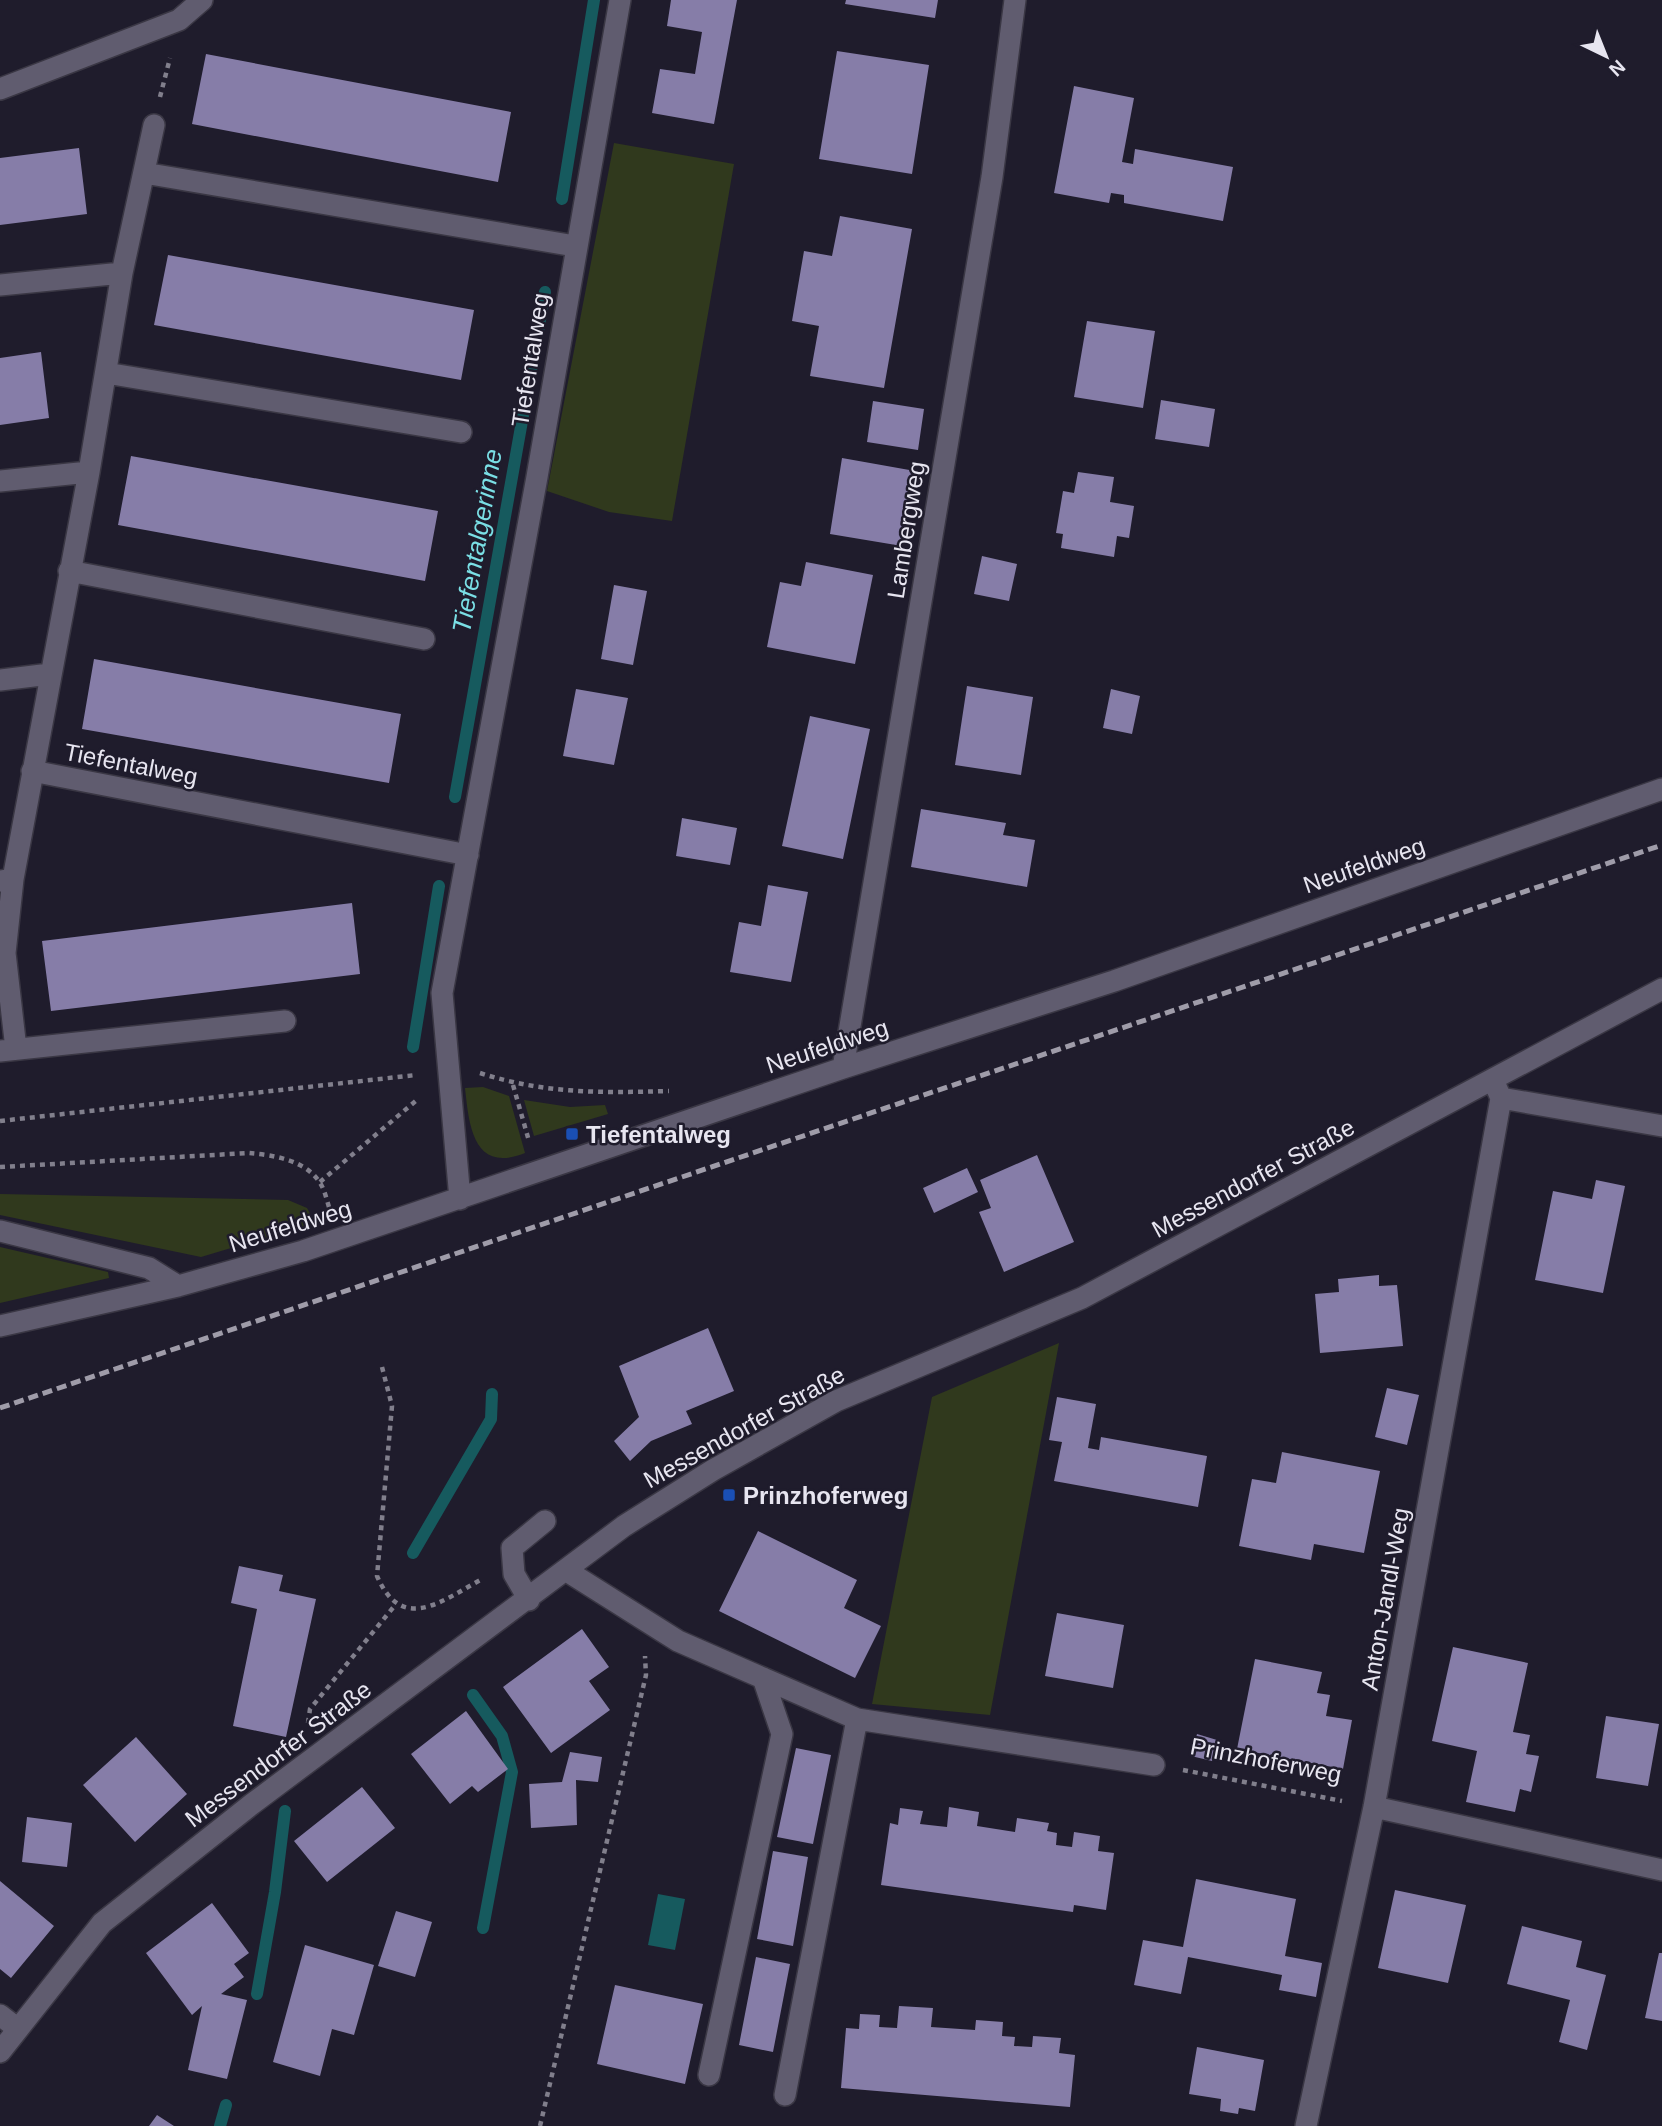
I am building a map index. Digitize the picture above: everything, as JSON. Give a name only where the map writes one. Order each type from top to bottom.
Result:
[{"type":"street","points":[[0,89],[179,20],[202,0]]},
{"type":"street","name":"Tiefentalweg","points":[[460,1199],[442,993],[537,477],[575,246],[620,0]]},
{"type":"street","name":"Lambergweg","points":[[843,1068],[992,177],[1015,0]]},
{"type":"street","name":"Tiefentalweg","points":[[154,125],[122,273],[89,472],[32,772],[6,880],[8,1050],[285,1021]]},
{"type":"street","points":[[144,173],[575,246]]},
{"type":"street","points":[[0,285],[122,273]]},
{"type":"street","points":[[106,373],[461,432]]},
{"type":"street","points":[[0,481],[89,472]]},
{"type":"street","points":[[69,571],[424,639]]},
{"type":"street","points":[[0,680],[50,674]]},
{"type":"street","name":"Tiefentalweg","points":[[32,772],[468,855]]},
{"type":"street","name":"Neufeldweg","points":[[0,1326],[178,1286],[303,1251],[843,1068],[1114,981],[1662,789]]},
{"type":"street","name":"Messendorfer Straße","points":[[0,2052],[102,1923],[624,1526],[713,1470],[836,1401],[1082,1298],[1497,1089],[1662,989]]},
{"type":"street","points":[[1497,1089],[1662,1126]]},
{"type":"street","name":"Anton-Jandl-Weg","points":[[1306,2126],[1374,1807],[1497,1089]]},
{"type":"street","points":[[0,1231],[149,1268],[178,1286]]},
{"type":"street","points":[[529,1600],[514,1574],[512,1548],[545,1521]]},
{"type":"street","name":"Prinzhoferweg","points":[[567,1571],[678,1641],[857,1719],[1154,1765]]},
{"type":"street","points":[[709,2075],[782,1734],[763,1678]]},
{"type":"street","points":[[785,2095],[857,1719]]},
{"type":"street","points":[[1374,1807],[1662,1870]]},
{"type":"street","points":[[0,2015],[18,2029]]},
{"type":"path","points":[[154,125],[179,20]]},
{"type":"path","points":[[0,1121],[469,1070],[513,1085],[570,1093],[672,1091]]},
{"type":"path","points":[[320,1182],[449,1071]]},
{"type":"path","points":[[0,1167],[249,1153],[277,1155],[301,1167],[320,1182],[332,1217]]},
{"type":"path","points":[[382,1367],[391,1406],[377,1576],[386,1595],[407,1609],[426,1608],[485,1578],[514,1574]]},
{"type":"path","points":[[327,1750],[308,1724],[310,1709],[396,1604]]},
{"type":"path","points":[[540,2126],[646,1675],[643,1620]]},
{"type":"path","name":"Prinzhoferweg","points":[[1154,1765],[1374,1807]]},
{"type":"shaded area","points":[[614,143],[734,164],[672,521],[609,512],[547,491]]},
{"type":"shaded area","points":[[483,1087],[509,1096],[525,1153],[508,1158],[494,1157],[484,1151],[477,1142],[469,1117],[465,1088]]},
{"type":"shaded area","points":[[524,1100],[570,1107],[605,1105],[608,1114],[534,1136]]},
{"type":"shaded area","points":[[0,1194],[288,1200],[307,1208],[315,1223],[201,1257],[0,1215]]},
{"type":"shaded area","points":[[0,1247],[108,1272],[109,1278],[0,1303]]},
{"type":"shaded area","points":[[1059,1343],[990,1715],[872,1704],[932,1397]]},
{"type":"shaded area","points":[[658,1894],[685,1899],[675,1950],[648,1945]]},
{"type":"building","points":[[671,0],[737,0],[714,124],[652,113],[660,69],[695,74],[702,32],[667,26]]},
{"type":"building","points":[[846,0],[938,0],[935,18],[845,4]]},
{"type":"building","points":[[837,51],[929,65],[912,174],[819,159]]},
{"type":"building","points":[[206,54],[511,112],[498,182],[192,124]]},
{"type":"building","points":[[1074,86],[1134,98],[1122,162],[1133,164],[1135,149],[1233,167],[1223,221],[1124,203],[1124,195],[1111,193],[1109,203],[1054,193]]},
{"type":"building","points":[[79,148],[87,214],[0,225],[0,158]]},
{"type":"building","points":[[840,216],[912,229],[884,388],[810,376],[819,326],[792,321],[804,251],[832,256]]},
{"type":"building","points":[[168,255],[474,310],[461,380],[154,325]]},
{"type":"building","points":[[1087,321],[1155,331],[1143,408],[1074,397]]},
{"type":"building","points":[[41,352],[49,418],[0,425],[0,358]]},
{"type":"building","points":[[1161,400],[1215,409],[1209,447],[1155,439]]},
{"type":"building","points":[[873,401],[924,409],[918,450],[867,442]]},
{"type":"building","points":[[131,456],[438,511],[425,581],[118,525]]},
{"type":"building","points":[[842,458],[915,471],[902,546],[830,534]]},
{"type":"building","points":[[1078,472],[1114,477],[1110,502],[1134,506],[1129,538],[1117,536],[1114,557],[1061,548],[1063,534],[1056,533],[1063,491],[1074,493]]},
{"type":"building","points":[[982,556],[1017,564],[1009,601],[974,594]]},
{"type":"building","points":[[806,562],[873,575],[855,664],[767,647],[780,582],[801,586]]},
{"type":"building","points":[[614,585],[647,591],[633,665],[601,659]]},
{"type":"building","points":[[94,659],[401,714],[389,783],[82,729]]},
{"type":"building","points":[[967,686],[1033,697],[1021,775],[955,765]]},
{"type":"building","points":[[576,689],[628,698],[614,765],[563,756]]},
{"type":"building","points":[[1111,689],[1140,696],[1132,734],[1103,728]]},
{"type":"building","points":[[810,716],[870,729],[843,859],[782,846]]},
{"type":"building","points":[[921,809],[1006,823],[1003,835],[1035,840],[1027,887],[911,867]]},
{"type":"building","points":[[682,818],[737,828],[730,865],[676,856]]},
{"type":"building","points":[[768,885],[808,892],[791,982],[730,972],[739,922],[761,926]]},
{"type":"building","points":[[352,903],[360,974],[51,1011],[42,941]]},
{"type":"building","points":[[1037,1155],[1074,1242],[1004,1272],[979,1212],[991,1208],[980,1180]]},
{"type":"building","points":[[967,1168],[978,1192],[934,1213],[923,1188]]},
{"type":"building","points":[[1596,1180],[1625,1186],[1603,1293],[1535,1280],[1553,1191],[1592,1199]]},
{"type":"building","points":[[1379,1275],[1379,1286],[1397,1285],[1403,1346],[1320,1353],[1315,1294],[1339,1292],[1338,1279]]},
{"type":"building","points":[[708,1328],[734,1391],[686,1411],[692,1424],[651,1441],[630,1461],[614,1441],[639,1417],[619,1366]]},
{"type":"building","points":[[1387,1388],[1419,1395],[1407,1445],[1375,1437]]},
{"type":"building","points":[[1057,1397],[1096,1404],[1088,1448],[1099,1450],[1101,1437],[1207,1456],[1198,1507],[1054,1481],[1062,1442],[1049,1440]]},
{"type":"building","points":[[1282,1452],[1380,1471],[1364,1553],[1314,1544],[1311,1560],[1239,1546],[1252,1479],[1276,1483]]},
{"type":"building","points":[[758,1531],[857,1580],[844,1608],[881,1626],[855,1678],[719,1611]]},
{"type":"building","points":[[239,1566],[283,1575],[279,1591],[316,1599],[286,1737],[233,1726],[257,1609],[231,1603]]},
{"type":"building","points":[[1057,1613],[1124,1625],[1113,1688],[1045,1676]]},
{"type":"building","points":[[582,1629],[609,1667],[589,1681],[610,1710],[551,1753],[503,1687]]},
{"type":"building","points":[[1453,1647],[1528,1663],[1513,1732],[1530,1735],[1526,1754],[1539,1756],[1531,1792],[1520,1789],[1515,1812],[1466,1802],[1477,1751],[1432,1741]]},
{"type":"building","points":[[1255,1659],[1322,1672],[1317,1693],[1330,1695],[1326,1716],[1352,1720],[1343,1769],[1237,1749]]},
{"type":"building","points":[[466,1711],[508,1769],[478,1792],[472,1786],[450,1804],[411,1754]]},
{"type":"building","points":[[1606,1716],[1659,1724],[1648,1786],[1596,1778]]},
{"type":"building","points":[[1197,1734],[1217,1740],[1212,1761],[1191,1756]]},
{"type":"building","points":[[136,1737],[187,1794],[135,1842],[83,1785]]},
{"type":"building","points":[[796,1748],[831,1755],[813,1844],[777,1837]]},
{"type":"building","points":[[570,1752],[602,1757],[598,1782],[576,1780],[577,1825],[531,1828],[529,1784],[562,1782]]},
{"type":"building","points":[[362,1787],[395,1828],[327,1882],[294,1841]]},
{"type":"building","points":[[949,1807],[979,1812],[977,1826],[1015,1832],[1017,1818],[1049,1823],[1047,1831],[1057,1833],[1056,1845],[1072,1847],[1074,1832],[1100,1836],[1098,1851],[1114,1853],[1106,1910],[1074,1905],[1073,1912],[881,1885],[890,1823],[898,1825],[900,1808],[923,1811],[920,1824],[947,1827]]},
{"type":"building","points":[[27,1817],[72,1823],[67,1867],[22,1862]]},
{"type":"building","points":[[773,1851],[808,1857],[793,1946],[757,1939]]},
{"type":"building","points":[[1196,1879],[1296,1899],[1285,1956],[1322,1963],[1316,1997],[1279,1990],[1282,1975],[1188,1957],[1181,1994],[1134,1985],[1143,1940],[1183,1947]]},
{"type":"building","points":[[0,1881],[54,1926],[11,1978],[0,1969]]},
{"type":"building","points":[[1395,1890],[1466,1905],[1448,1983],[1378,1968]]},
{"type":"building","points":[[212,1903],[249,1953],[234,1964],[244,1977],[221,1994],[247,2000],[227,2079],[188,2070],[202,2006],[192,2015],[146,1953]]},
{"type":"building","points":[[396,1911],[432,1922],[415,1977],[378,1966]]},
{"type":"building","points":[[1522,1926],[1582,1941],[1576,1967],[1606,1975],[1587,2050],[1559,2042],[1570,2000],[1507,1984]]},
{"type":"building","points":[[305,1945],[374,1965],[354,2035],[332,2029],[320,2076],[273,2062]]},
{"type":"building","points":[[1659,1953],[1662,1953],[1662,2021],[1645,2018]]},
{"type":"building","points":[[756,1957],[790,1964],[773,2052],[739,2045]]},
{"type":"building","points":[[615,1985],[703,2004],[685,2084],[597,2064]]},
{"type":"building","points":[[899,2006],[933,2008],[931,2027],[975,2030],[976,2020],[1003,2022],[1002,2036],[1015,2037],[1014,2046],[1032,2047],[1033,2036],[1061,2038],[1059,2053],[1075,2055],[1070,2107],[841,2088],[846,2028],[859,2029],[860,2014],[880,2015],[879,2027],[897,2028]]},
{"type":"building","points":[[1197,2047],[1264,2060],[1255,2111],[1239,2108],[1238,2114],[1220,2111],[1221,2099],[1189,2094]]},
{"type":"building","points":[[157,2115],[174,2126],[149,2126]]},
{"type":"waterway","name":"Tiefentalgerinne","points":[[562,199],[594,0]]},
{"type":"waterway","name":"Tiefentalgerinne","points":[[455,797],[545,292]]},
{"type":"waterway","name":"Tiefentalgerinne","points":[[413,1047],[439,886]]},
{"type":"waterway","name":"Tiefentalgerinne","points":[[413,1553],[491,1419],[492,1394]]},
{"type":"waterway","name":"Tiefentalgerinne","points":[[473,1695],[502,1736],[512,1772],[483,1928]]},
{"type":"waterway","name":"Tiefentalgerinne","points":[[257,1994],[275,1892],[285,1811]]},
{"type":"waterway","name":"Tiefentalgerinne","points":[[220,2126],[226,2105]]},
{"type":"railway","points":[[0,1408],[1662,845]]},
{"type":"place","name":"Tiefentalweg","points":[[572,1134]]},
{"type":"place","name":"Prinzhoferweg","points":[[729,1495]]}]
